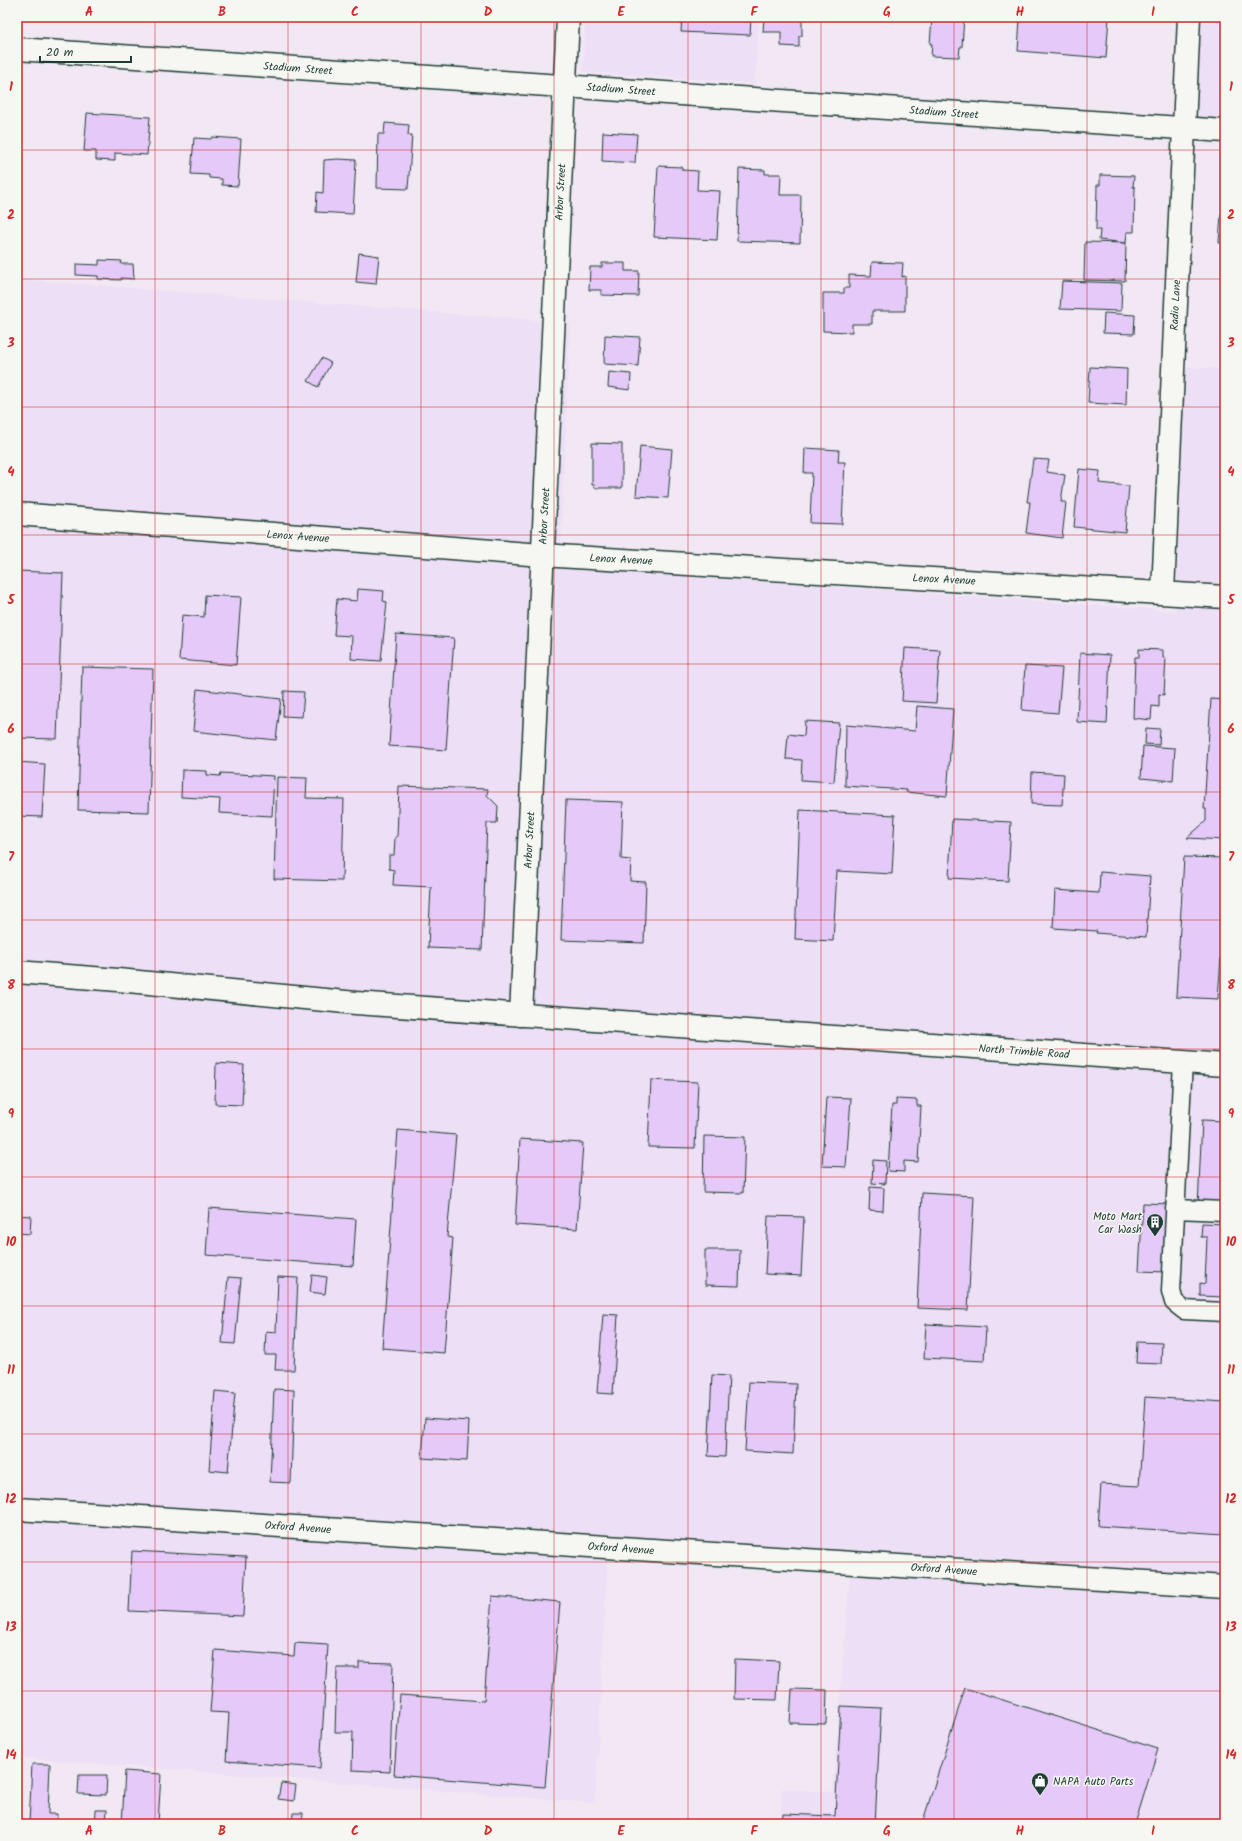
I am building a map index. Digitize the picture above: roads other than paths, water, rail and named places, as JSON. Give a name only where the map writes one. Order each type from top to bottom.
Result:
[{"type":"street","name":"Arbor Street","points":[[521,1015],[568,17]]},
{"type":"street","name":"Radio Lane","points":[[1163,592],[1189,17]]},
{"type":"street","name":"Stadium Street","points":[[17,49],[1225,131]]},
{"type":"street","name":"Lenox Avenue","points":[[17,514],[542,555],[1225,597]]},
{"type":"street","name":"North Trimble Road","points":[[17,972],[118,980],[356,1003],[1225,1065]]},
{"type":"street","name":"Oxford Avenue","points":[[17,1509],[1225,1587]]},
{"type":"lane","points":[[1183,1062],[1171,1291],[1174,1302],[1184,1310],[1225,1312]]},
{"type":"lane","points":[[1175,1209],[1225,1211]]},
{"type":"place","name":"Moto Mart Car Wash","points":[[1155,1237]]},
{"type":"place","name":"NAPA Auto Parts","points":[[1040,1796]]}]
